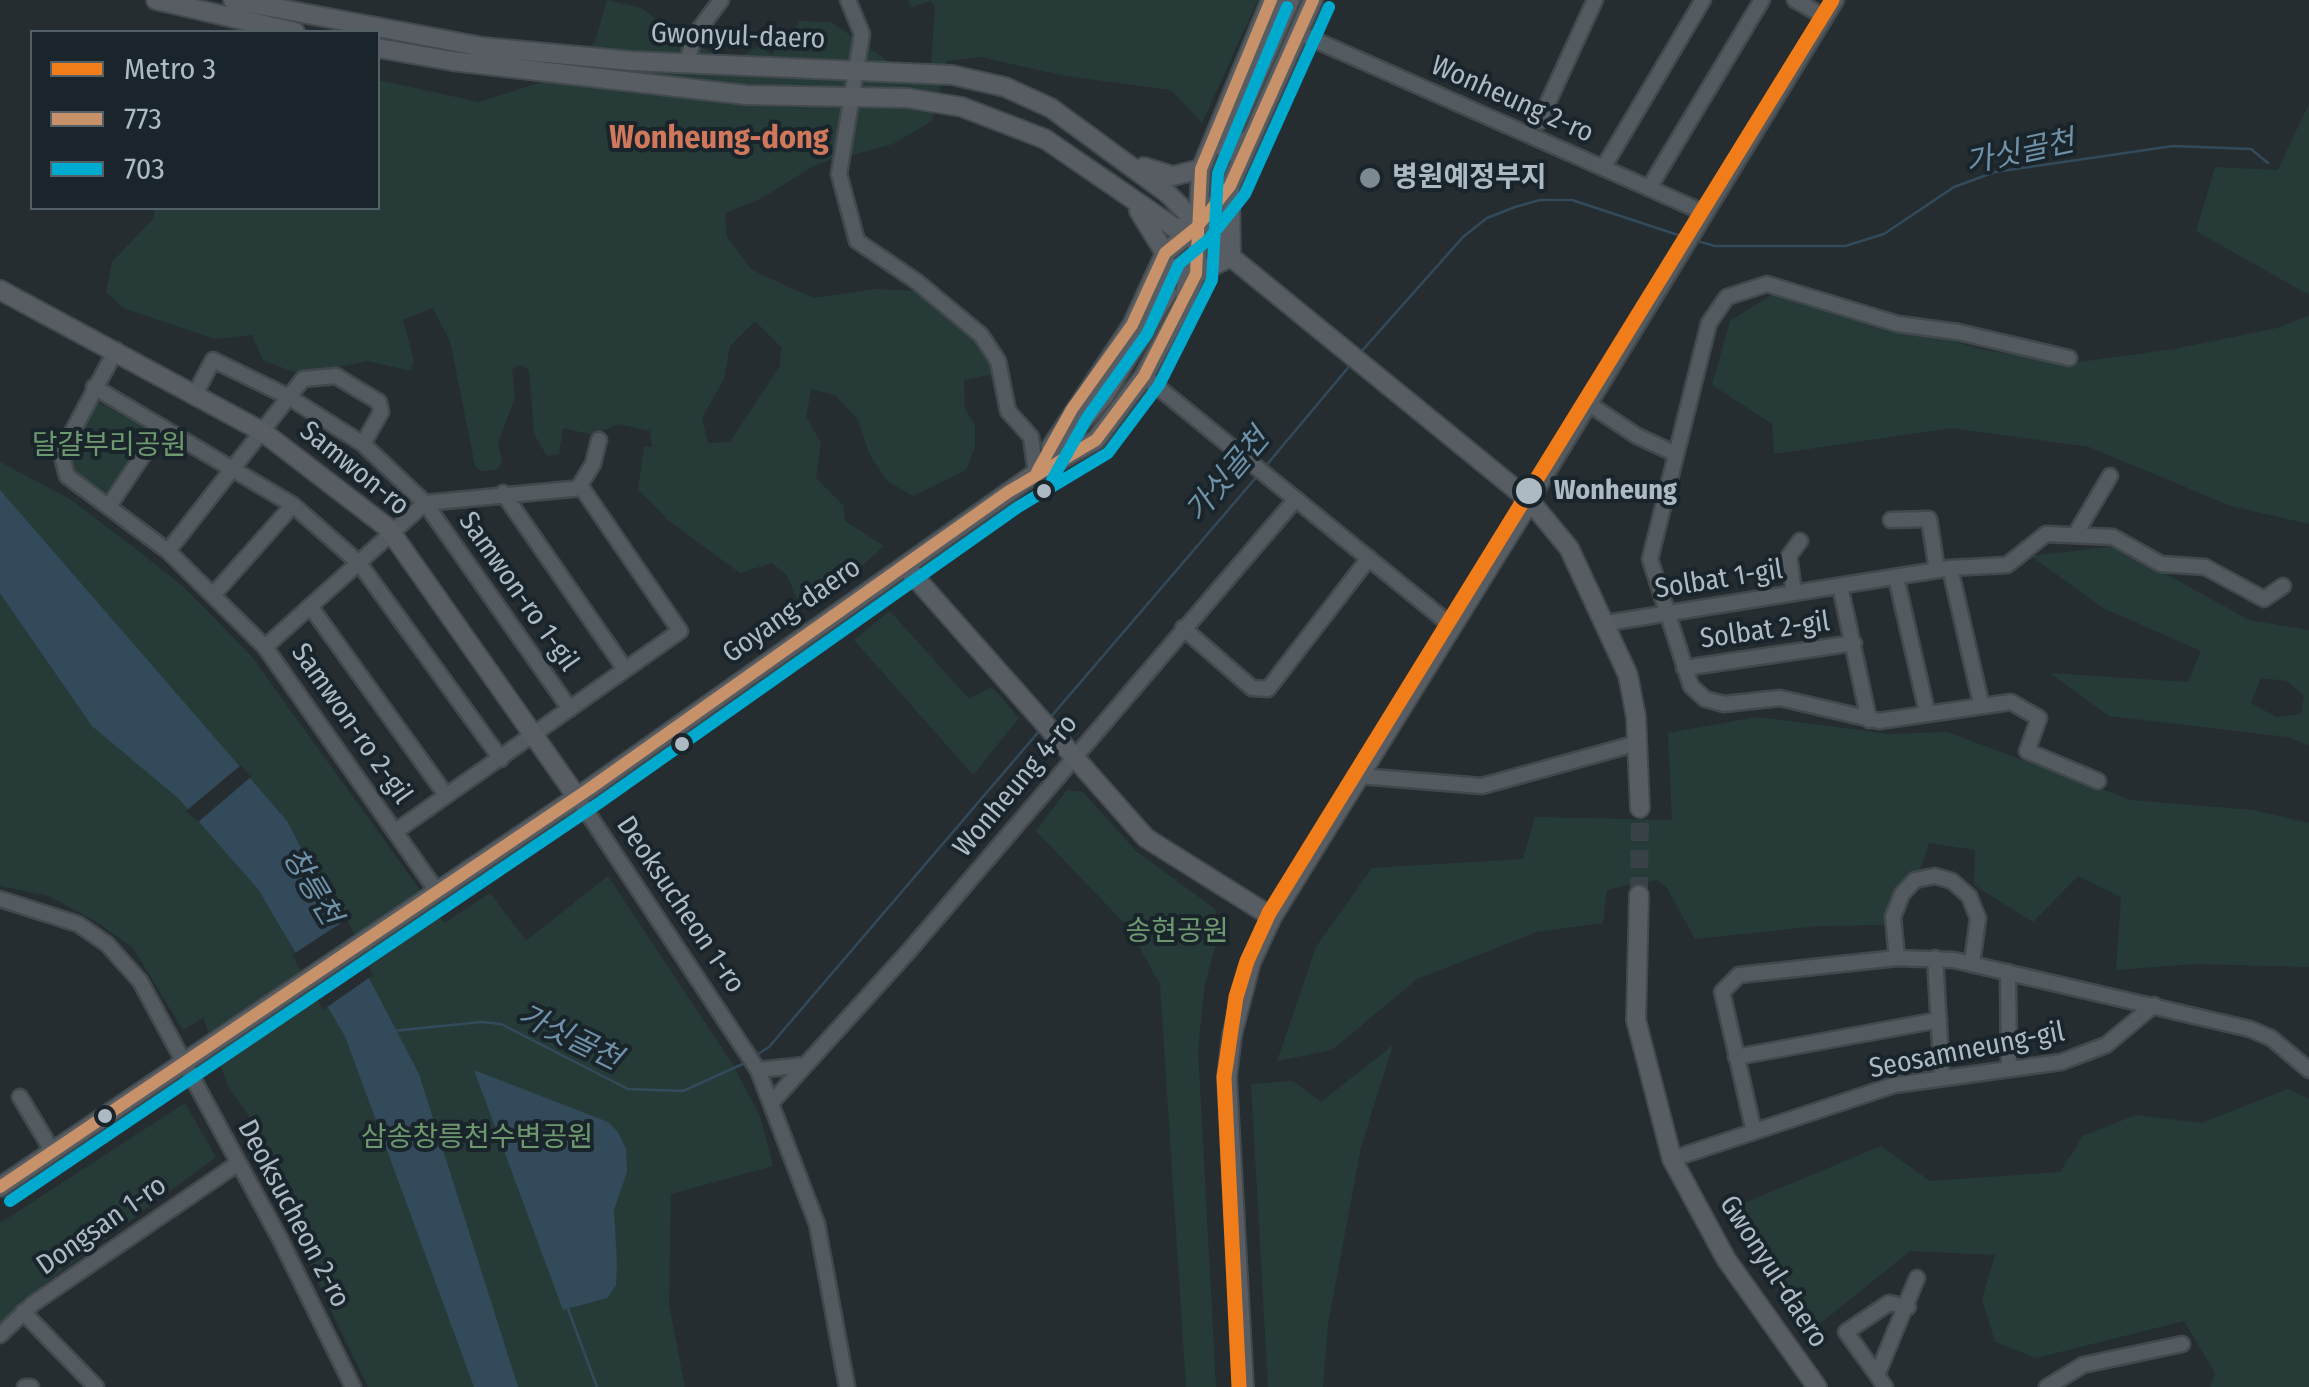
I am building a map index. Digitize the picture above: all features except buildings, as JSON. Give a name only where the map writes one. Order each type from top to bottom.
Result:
[{"type":"main road","points":[[156,0],[286,30]]},
{"type":"main road","name":"Gwonyul-daero","points":[[233,0],[483,46],[686,64],[952,76],[1005,87],[1051,108],[1124,160],[1186,210],[1196,227],[1231,257],[1530,501]]},
{"type":"main road","points":[[1254,134],[1234,152],[1219,144],[1271,0]]},
{"type":"main road","points":[[1036,474],[1096,440],[1144,376],[1185,301],[1196,274],[1201,169],[1290,0]]},
{"type":"main road","points":[[1112,182],[1148,221],[1165,253],[1196,227],[1230,186],[1313,0]]},
{"type":"main road","name":"Gwonyul-daero","points":[[380,48],[452,62],[746,95],[854,95],[962,107],[1045,140],[1175,228],[1196,227]]},
{"type":"main road","points":[[1124,160],[1173,176],[1201,169]]},
{"type":"main road","points":[[1196,274],[1231,257],[1230,186]]},
{"type":"main road","name":"Goyang-daero","points":[[186,1064],[393,918],[578,797],[1036,474],[1104,396],[1160,290],[1165,253]]},
{"type":"main road","points":[[1160,290],[1170,267],[1187,277],[1185,301]]},
{"type":"main road","name":"Samwon-ro","points":[[0,290],[263,432],[392,534],[578,797]]},
{"type":"main road","points":[[1244,1387],[1227,1077],[1240,995],[1272,917],[1530,501],[1569,548],[1628,674],[1638,744],[1640,808]]},
{"type":"main road","points":[[905,566],[1146,838],[1272,917]]},
{"type":"main road","name":"Gwonyul-daero","points":[[1639,895],[1636,1020],[1672,1159],[1726,1260],[1817,1387]]},
{"type":"main road","points":[[0,1187],[186,1064]]},
{"type":"street","points":[[686,64],[695,35],[721,0]]},
{"type":"street","points":[[848,0],[862,34],[839,174],[857,241],[916,281],[981,336],[998,361],[1008,410],[1031,437],[1036,474]]},
{"type":"street","points":[[1539,122],[1595,0]]},
{"type":"street","points":[[1604,168],[1703,0]]},
{"type":"street","points":[[1649,188],[1762,0]]},
{"type":"street","points":[[1795,0],[1826,17]]},
{"type":"street","points":[[1530,501],[1836,0]]},
{"type":"street","name":"Wonheung 2-ro","points":[[1299,34],[1704,214]]},
{"type":"street","name":"Solbat 2-gil","points":[[2069,358],[1958,332],[1898,324],[1767,284],[1727,297],[1709,323],[1650,559],[1691,686],[1705,700],[1724,704],[1780,698],[1869,720],[2010,702],[2039,718],[2028,751],[2098,780]]},
{"type":"street","points":[[116,350],[62,452],[67,476],[168,551],[265,647]]},
{"type":"street","name":"Samwon-ro 1-gil","points":[[195,394],[213,360],[287,396],[363,444],[425,503],[570,709]]},
{"type":"street","points":[[168,551],[303,378],[336,376],[379,402],[381,412],[363,444]]},
{"type":"street","points":[[1144,376],[1452,626]]},
{"type":"street","points":[[94,387],[293,504],[359,563],[501,759]]},
{"type":"street","points":[[1589,404],[1647,442],[1674,453]]},
{"type":"street","points":[[109,506],[162,427]]},
{"type":"street","points":[[580,485],[594,464],[599,440]]},
{"type":"street","points":[[2110,476],[2075,535],[2114,537],[2161,564],[2205,567],[2264,599],[2283,586]]},
{"type":"street","name":"Samwon-ro 1-gil","points":[[392,534],[425,503],[580,485],[680,630],[534,735]]},
{"type":"street","name":"Samwon-ro 1-gil","points":[[503,493],[625,669]]},
{"type":"street","name":"Wonheung 4-ro","points":[[772,1102],[908,952],[1068,751],[1296,499]]},
{"type":"street","points":[[213,595],[293,504]]},
{"type":"street","points":[[1890,520],[1929,519],[1982,703]]},
{"type":"street","name":"Samwon-ro 2-gil","points":[[392,534],[265,647],[436,890]]},
{"type":"street","name":"Solbat 1-gil","points":[[1606,623],[1943,569],[2007,565],[2046,534],[2075,535]]},
{"type":"street","points":[[1794,593],[1789,556],[1800,540]]},
{"type":"street","points":[[1183,628],[1252,688],[1268,689],[1369,558]]},
{"type":"street","points":[[1896,577],[1928,712]]},
{"type":"street","points":[[1840,586],[1869,720]]},
{"type":"street","name":"Samwon-ro 2-gil","points":[[310,606],[446,795]]},
{"type":"street","name":"Solbat 2-gil","points":[[1684,668],[1854,643]]},
{"type":"street","name":"Samwon-ro 2-gil","points":[[396,831],[534,735]]},
{"type":"street","points":[[1360,776],[1482,786],[1638,744]]},
{"type":"street","name":"Deoksucheon 1-ro","points":[[578,797],[763,1072]]},
{"type":"street","points":[[1897,958],[1893,917],[1902,894],[1915,880],[1935,876],[1952,881],[1968,896],[1978,918],[1972,964]]},
{"type":"street","name":"Deoksucheon 2-ro","points":[[0,899],[78,924],[107,944],[140,981],[354,1387]]},
{"type":"street","points":[[1754,1132],[1722,992],[1729,980],[1739,975],[1897,958],[1935,958],[1972,964],[2250,1029],[2270,1038],[2309,1070]]},
{"type":"street","points":[[1935,958],[1942,1077]]},
{"type":"street","points":[[2008,972],[2008,1068]]},
{"type":"street","name":"Seosamneung-gil","points":[[1672,1159],[1894,1086],[2061,1062],[2106,1045],[2154,1005]]},
{"type":"street","points":[[1736,1057],[1939,1020]]},
{"type":"street","points":[[806,1065],[763,1072],[817,1224],[847,1387]]},
{"type":"street","points":[[20,1097],[53,1152]]},
{"type":"street","name":"Dongsan 1-ro","points":[[0,1336],[23,1312],[237,1164]]},
{"type":"street","name":"Gwonyul-daero","points":[[1881,1381],[1917,1278]]},
{"type":"street","name":"Gwonyul-daero","points":[[1881,1381],[1846,1332],[1889,1303],[1908,1307]]},
{"type":"street","points":[[23,1312],[96,1387]]},
{"type":"street","points":[[2047,1387],[2083,1365],[2182,1344]]},
{"type":"green space","points":[[607,0],[641,8],[678,35],[730,62],[759,46],[772,55],[800,21],[831,22],[908,75],[931,67],[935,7],[931,1],[911,7],[908,0],[1258,0],[1202,123],[1171,90],[1066,76],[980,57],[947,61],[932,121],[893,144],[817,164],[762,198],[725,213],[727,237],[752,270],[813,298],[876,289],[916,291],[981,335],[998,361],[994,374],[964,380],[965,409],[975,425],[975,447],[966,470],[913,496],[887,481],[870,455],[858,420],[835,395],[811,389],[806,417],[821,443],[816,478],[843,505],[845,521],[884,546],[853,574],[805,602],[796,597],[787,575],[772,563],[740,573],[668,520],[638,489],[644,447],[652,447],[650,431],[618,424],[593,435],[563,428],[559,454],[547,456],[534,434],[529,370],[520,365],[512,369],[515,397],[498,443],[502,462],[496,470],[481,471],[475,466],[450,341],[433,308],[403,320],[414,361],[411,371],[367,361],[301,375],[263,360],[252,335],[215,339],[123,308],[106,292],[112,262],[153,219],[155,210],[380,210],[380,80],[479,102],[548,80],[595,42]],"holes":[[[755,321],[781,347],[780,366],[730,442],[708,443],[702,418],[724,379],[730,346]]]},
{"type":"green space","points":[[2309,103],[2309,295],[2196,231],[2215,167],[2278,170]]},
{"type":"green space","points":[[1776,292],[1985,350],[2072,363],[2174,349],[2277,328],[2309,315],[2309,524],[2231,506],[2089,447],[1952,428],[1774,454],[1772,424],[1712,385],[1730,321]]},
{"type":"green space","name":"달걀부리공원","points":[[96,401],[153,432],[112,496],[73,470],[70,454]]},
{"type":"green space","name":"삼송창릉천수변공원","points":[[0,462],[70,499],[128,543],[185,588],[252,657],[444,923],[490,893],[526,941],[608,876],[732,1063],[760,1116],[773,1166],[671,1194],[669,1305],[685,1387],[368,1387],[302,1250],[283,1192],[259,1160],[253,1122],[228,1086],[203,1018],[183,1030],[133,948],[97,922],[49,896],[0,886]]},
{"type":"green space","points":[[2115,546],[2249,620],[2309,630],[2309,745],[2287,737],[2109,716],[2050,673],[2188,682],[2201,651],[2103,608],[2031,556]],"holes":[[[2261,678],[2287,681],[2304,696],[2301,714],[2276,717],[2251,703]]]},
{"type":"green space","points":[[890,611],[969,699],[992,687],[1019,718],[973,775],[854,640]]},
{"type":"green space","points":[[1758,717],[1889,734],[1947,732],[2131,800],[2253,810],[2309,823],[2309,967],[2195,964],[2116,970],[2121,897],[2078,876],[2033,922],[1974,885],[1975,850],[1929,843],[1919,873],[1903,883],[1883,925],[1818,926],[1695,939],[1667,888],[1657,880],[1623,886],[1607,890],[1603,923],[1537,932],[1417,979],[1332,1050],[1277,1061],[1316,947],[1372,868],[1523,859],[1535,817],[1672,820],[1668,733]]},
{"type":"green space","name":"송현공원","points":[[1067,790],[1083,792],[1136,851],[1215,909],[1220,930],[1205,983],[1198,1050],[1216,1387],[1186,1387],[1160,984],[1128,927],[1036,831]]},
{"type":"green space","points":[[1393,1045],[1361,1147],[1328,1324],[1323,1387],[1268,1387],[1251,1084],[1293,1081],[1321,1102]]},
{"type":"green space","points":[[2288,1089],[2309,1099],[2309,1387],[2210,1387],[2215,1373],[2184,1321],[2036,1358],[1995,1342],[1982,1299],[1995,1255],[1910,1251],[1816,1327],[1735,1207],[1881,1146],[1930,1181],[2060,1172],[2083,1136],[2136,1115],[2201,1123]]},
{"type":"green space","points":[[185,1103],[216,1157],[28,1296],[0,1324],[0,1223]]},
{"type":"water","name":"창릉천","points":[[0,490],[287,821],[419,1074],[518,1387],[474,1387],[345,1036],[258,889],[178,798],[92,726],[0,593]]},
{"type":"water","points":[[474,1070],[608,1122],[618,1132],[626,1149],[627,1172],[614,1210],[616,1285],[607,1298],[563,1310]]},
{"type":"pier","points":[[241,765],[251,777],[198,822],[186,811]]},
{"type":"pier","points":[[347,919],[373,975],[323,1010],[292,955]]},
{"type":"waterway","name":"가싯골천","points":[[1697,241],[1715,246],[1845,246],[1884,234],[1954,187],[1995,172],[2173,146],[2251,149],[2268,163]]},
{"type":"waterway","name":"가싯골천","points":[[1360,353],[1463,237],[1487,218],[1515,207],[1540,200],[1572,200],[1684,237]]},
{"type":"waterway","name":"가싯골천","points":[[1264,468],[1352,363]]},
{"type":"waterway","name":"가싯골천","points":[[1049,719],[1259,474]]},
{"type":"waterway","name":"가싯골천","points":[[753,1057],[769,1047],[1041,729]]},
{"type":"waterway","name":"가싯골천","points":[[393,1031],[481,1022],[501,1024],[628,1089],[683,1091],[747,1062]]},
{"type":"waterway","points":[[568,1309],[597,1387]]},
{"type":"tunnel","points":[[1167,293],[1233,129]]},
{"type":"tunnel","points":[[1639,895],[1640,808]]},
{"type":"metro line","name":"3","points":[[1239,1387],[1224,1077],[1236,997],[1247,961],[1269,913],[1832,0]]},
{"type":"transit line","name":"773","points":[[0,1187],[589,789],[1008,492],[1096,440],[1144,376],[1196,274],[1201,169],[1271,0]]},
{"type":"transit line","name":"773","points":[[1037,472],[1072,409],[1132,325],[1165,253],[1197,227],[1230,186],[1313,0]]},
{"type":"transit line","name":"703","points":[[10,1201],[599,803],[1018,507],[1108,453],[1159,385],[1212,280],[1218,173],[1287,7]]},
{"type":"transit line","name":"703","points":[[1052,480],[1087,418],[1147,334],[1179,264],[1209,239],[1245,194],[1329,7]]},
{"type":"place","name":"병원예정부지","points":[[1370,178]]},
{"type":"place","name":"Wonheung","points":[[1529,491]]},
{"type":"district","name":"Wonheung-dong","points":[[719,139]]}]
